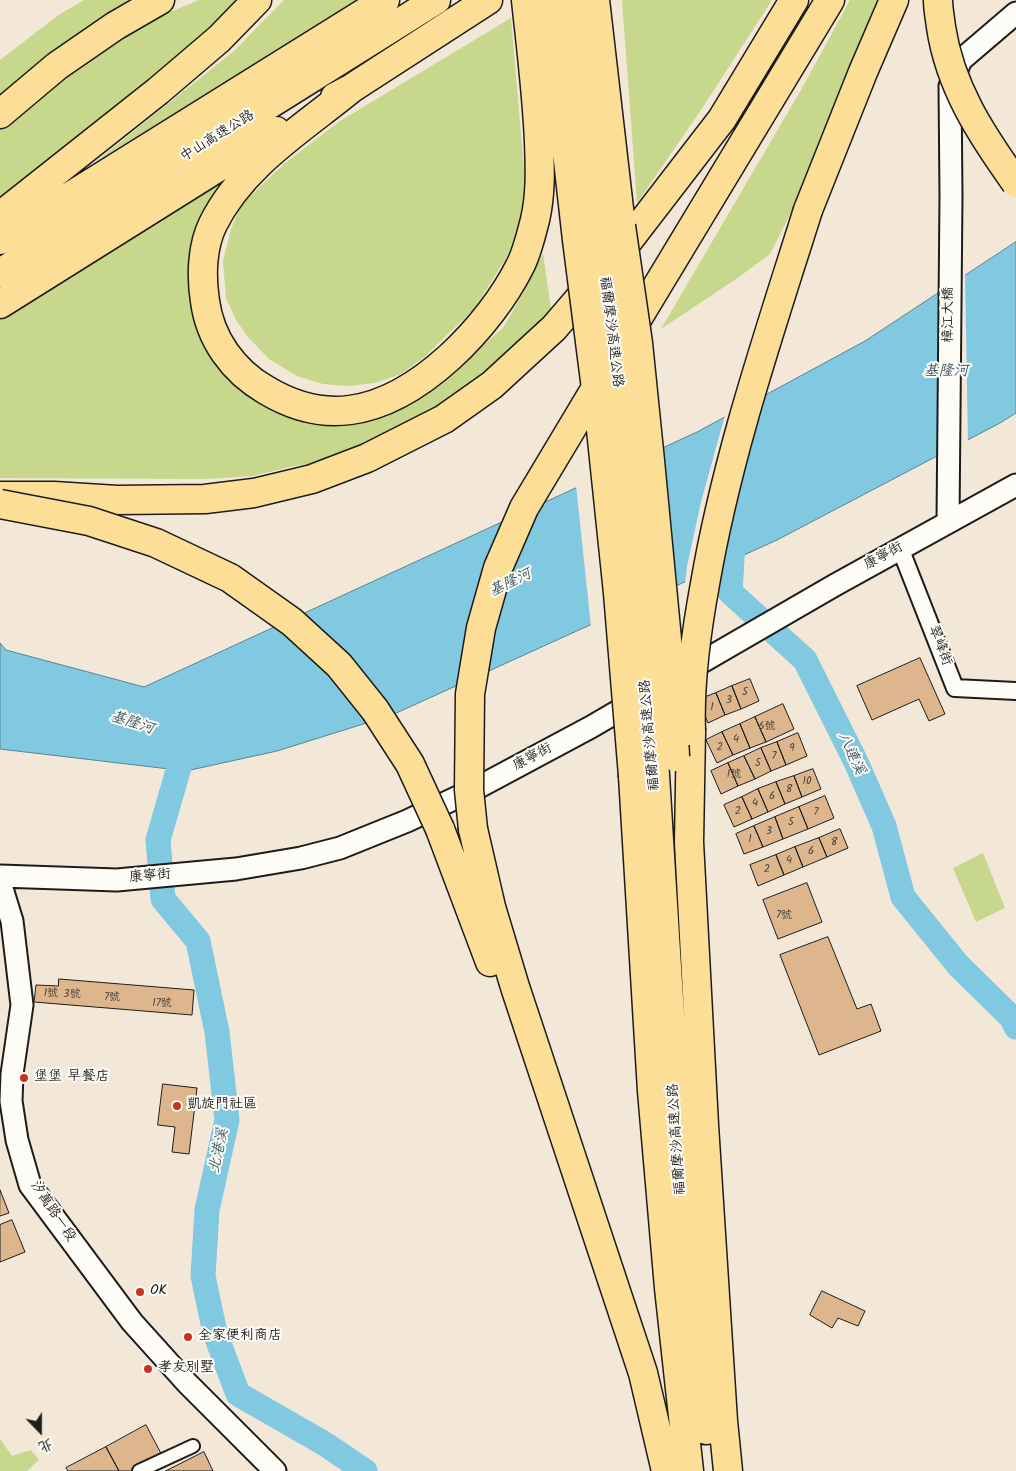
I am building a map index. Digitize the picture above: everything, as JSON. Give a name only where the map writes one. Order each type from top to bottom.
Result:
[{"type":"highway","points":[[0,114],[58,66],[115,26],[160,0]]},
{"type":"highway","points":[[0,216],[158,91],[219,39],[257,0]]},
{"type":"highway","name":"中山高速公路","points":[[0,240],[385,0]]},
{"type":"highway","name":"中山高速公路","points":[[0,273],[436,0]]},
{"type":"highway","points":[[0,304],[304,114],[352,88],[488,0]]},
{"type":"highway","points":[[352,88],[280,144],[234,188],[212,226],[204,257],[202,279],[206,315],[217,340],[231,363],[253,383],[282,400],[314,410],[350,410],[387,400],[430,375],[470,337],[500,302],[522,264],[535,218],[540,179],[538,109],[526,0]]},
{"type":"highway","name":"福爾摩沙高速公路","points":[[550,0],[577,240],[600,420],[618,592],[633,776],[652,1091],[669,1288],[689,1471]]},
{"type":"highway","name":"福爾摩沙高速公路","points":[[572,0],[597,232],[664,758],[682,1191],[696,1343],[711,1471]]},
{"type":"highway","points":[[595,0],[621,226],[638,343],[672,692],[664,758],[679,802],[689,842]]},
{"type":"highway","points":[[0,496],[54,496],[117,500],[195,499],[254,493],[312,479],[367,458],[444,418],[492,385],[554,328],[619,252],[722,119],[794,0]]},
{"type":"highway","points":[[666,1471],[643,1373],[602,1245],[552,1103],[491,907],[473,829],[469,790],[468,737],[470,694],[482,628],[498,568],[524,508],[830,0]]},
{"type":"highway","points":[[728,1471],[723,1421],[704,1126],[689,842],[690,700],[700,608],[714,528],[749,396],[808,210],[894,0]]},
{"type":"highway","points":[[938,0],[945,52],[965,104],[1016,183]]},
{"type":"highway","points":[[0,504],[89,521],[156,543],[230,578],[292,622],[339,665],[375,710],[410,764],[440,829],[507,1006],[552,1103]]},
{"type":"street","name":"樟江大橋","points":[[948,521],[951,196],[950,86],[961,60],[1016,13]]},
{"type":"street","name":"康寧街","points":[[0,876],[117,880],[236,869],[301,858],[340,848],[407,821],[477,788],[591,727],[835,584],[1016,485]]},
{"type":"street","name":"翠峰街","points":[[900,548],[955,688],[1016,691]]},
{"type":"street","name":"汐萬路一段","points":[[0,882],[12,922],[22,1005],[10,1101],[17,1140],[30,1185],[132,1322],[187,1382],[274,1471]]},
{"type":"street","points":[[139,1471],[194,1446]]},
{"type":"green space","points":[[84,0],[160,0],[0,114],[0,60],[60,14]]},
{"type":"green space","points":[[199,0],[241,0],[227,16],[107,117],[0,200],[0,129],[89,59],[160,16]]},
{"type":"green space","points":[[284,0],[360,0],[95,162],[234,51]]},
{"type":"green space","points":[[622,0],[772,0],[701,110],[637,203]]},
{"type":"green space","points":[[850,0],[881,0],[814,167],[770,254],[661,329],[801,90]]},
{"type":"green space","points":[[511,18],[526,192],[518,230],[508,255],[474,309],[423,358],[401,374],[375,383],[349,386],[323,384],[297,376],[269,359],[248,337],[236,320],[226,298],[223,261],[231,229],[241,205],[284,164],[340,121]]},
{"type":"green space","points":[[232,175],[207,207],[198,232],[225,368],[247,395],[272,407],[309,420],[449,375],[503,328],[525,290],[543,253],[551,309],[522,343],[453,399],[391,434],[324,461],[253,476],[206,479],[0,478],[0,319]]},
{"type":"green space","points":[[983,853],[1005,908],[976,922],[953,868]]},
{"type":"green space","points":[[0,1439],[12,1456],[31,1450],[39,1460],[27,1471],[0,1471]]},
{"type":"water","name":"基隆河","points":[[1016,242],[1016,413],[777,540],[392,715],[277,751],[186,771],[0,749],[0,643],[6,650],[144,687],[697,432],[865,341]]},
{"type":"pier","points":[[965,273],[968,443],[943,456],[943,287]]},
{"type":"pier","points":[[759,396],[718,569],[685,584],[701,502],[725,415]]},
{"type":"pier","points":[[645,454],[658,596],[591,627],[576,485]]},
{"type":"building","points":[[920,658],[945,714],[929,721],[919,699],[872,720],[857,686]]},
{"type":"building","points":[[750,679],[759,701],[741,709],[732,686]]},
{"type":"building","points":[[732,686],[741,709],[725,715],[716,693]]},
{"type":"building","points":[[716,693],[725,715],[708,723],[698,700]]},
{"type":"building","points":[[783,704],[794,729],[766,742],[755,717]]},
{"type":"building","points":[[755,717],[766,742],[750,748],[740,724]]},
{"type":"building","points":[[740,724],[750,748],[733,755],[722,732]]},
{"type":"building","points":[[722,732],[733,755],[717,763],[706,740]]},
{"type":"building","points":[[798,733],[807,756],[786,765],[777,742]]},
{"type":"building","points":[[777,742],[786,765],[771,771],[761,748]]},
{"type":"building","points":[[761,748],[771,771],[755,779],[744,756]]},
{"type":"building","points":[[744,756],[755,779],[738,786],[728,763]]},
{"type":"building","points":[[728,763],[738,786],[721,794],[711,771]]},
{"type":"building","points":[[813,769],[821,789],[802,797],[794,776]]},
{"type":"building","points":[[794,776],[802,797],[785,804],[776,782]]},
{"type":"building","points":[[776,782],[785,804],[768,812],[758,789]]},
{"type":"building","points":[[758,789],[768,812],[752,819],[742,797]]},
{"type":"building","points":[[825,796],[834,818],[808,829],[799,807]]},
{"type":"building","points":[[742,797],[752,819],[734,827],[724,805]]},
{"type":"building","points":[[799,807],[808,829],[783,839],[775,817]]},
{"type":"building","points":[[775,817],[783,839],[763,847],[754,826]]},
{"type":"building","points":[[754,826],[763,847],[744,854],[736,834]]},
{"type":"building","points":[[840,829],[848,848],[827,857],[819,838]]},
{"type":"building","points":[[819,838],[827,857],[803,867],[795,847]]},
{"type":"building","points":[[795,847],[803,867],[784,875],[776,855]]},
{"type":"building","points":[[776,855],[784,875],[758,886],[750,865]]},
{"type":"building","points":[[807,883],[822,922],[778,939],[763,900]]},
{"type":"building","points":[[828,937],[857,1009],[871,1004],[881,1031],[819,1055],[780,955]]},
{"type":"building","points":[[59,979],[194,990],[192,1015],[34,1002],[36,985],[58,986]]},
{"type":"building","name":"凱旋門社區","points":[[163,1084],[197,1088],[189,1154],[172,1152],[175,1127],[158,1125]]},
{"type":"building","points":[[0,1190],[9,1213],[0,1216]]},
{"type":"building","points":[[12,1220],[25,1252],[0,1262],[0,1225]]},
{"type":"building","points":[[822,1291],[865,1311],[858,1326],[838,1318],[832,1328],[810,1315]]},
{"type":"building","points":[[146,1425],[164,1459],[141,1471],[119,1471],[106,1447]]},
{"type":"building","points":[[106,1447],[119,1471],[68,1471],[66,1468]]},
{"type":"building","points":[[204,1452],[213,1471],[166,1471]]},
{"type":"waterway","name":"八連溪","points":[[734,526],[730,592],[805,660],[856,762],[884,826],[903,897],[958,965],[1012,1018],[1016,1027]]},
{"type":"waterway","name":"北港溪","points":[[186,743],[158,840],[163,899],[198,941],[217,1032],[227,1120],[207,1210],[203,1276],[215,1333],[238,1394],[325,1444],[365,1471]]},
{"type":"place","name":"堡堡 早餐店","points":[[24,1078]]},
{"type":"place","name":"凱旋門社區","points":[[177,1106]]},
{"type":"place","name":"OK","points":[[140,1292]]},
{"type":"place","name":"全家便利商店","points":[[188,1337]]},
{"type":"place","name":"孝友別墅","points":[[148,1369]]}]
